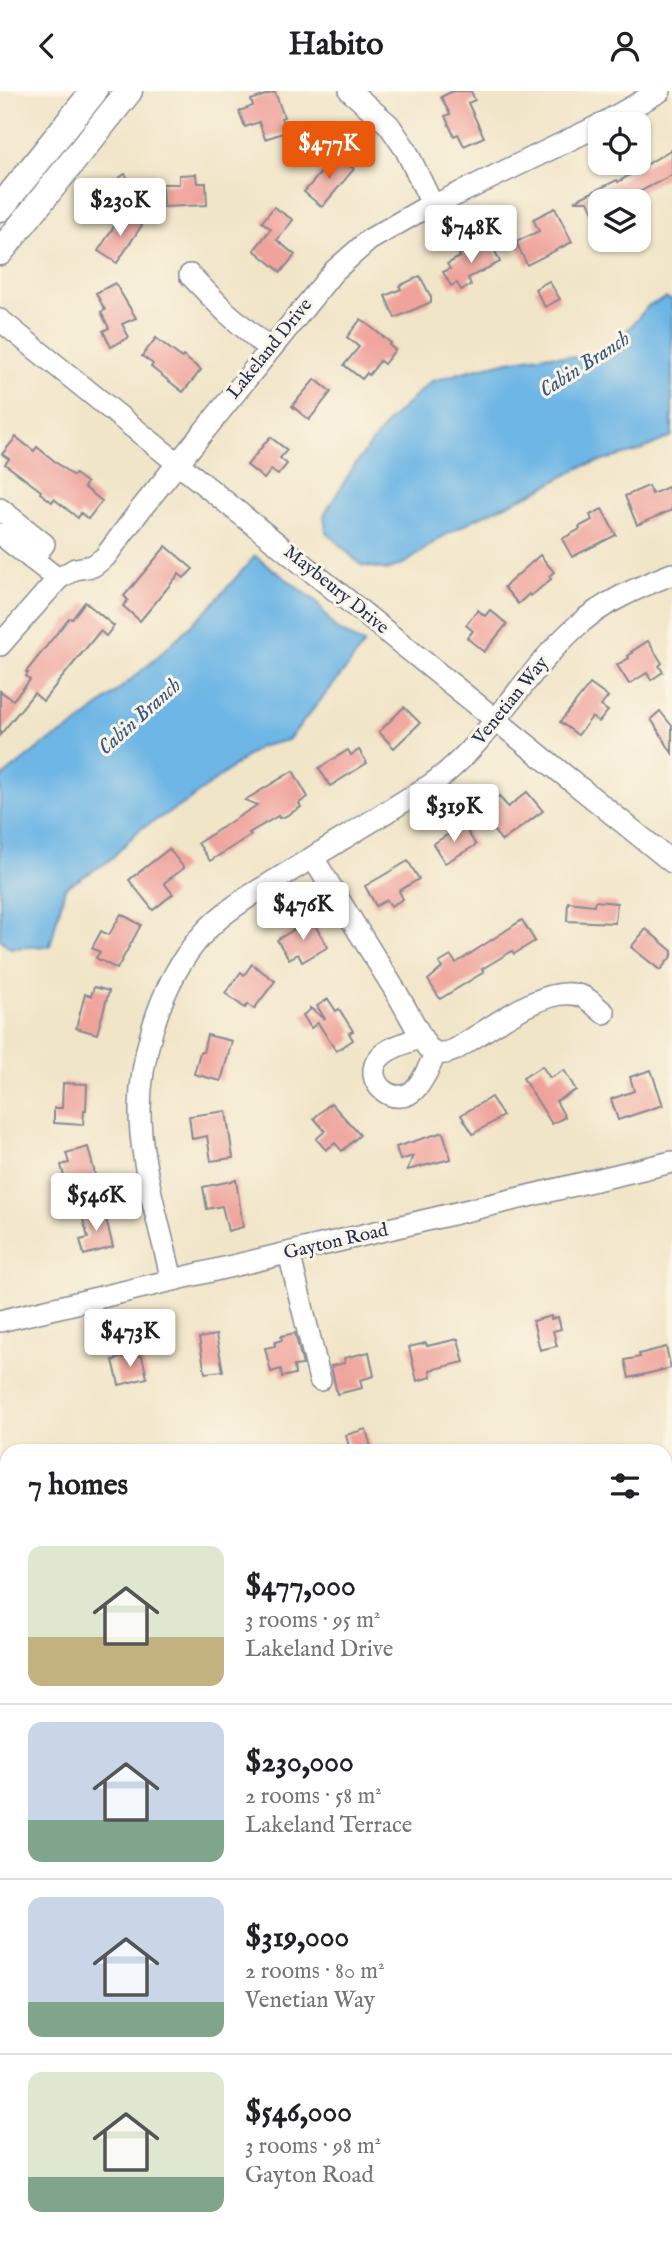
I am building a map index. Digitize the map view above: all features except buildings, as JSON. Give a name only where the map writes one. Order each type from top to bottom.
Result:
[{"type":"main road","points":[[0,208],[94,91]]},
{"type":"main road","points":[[0,251],[129,91]]},
{"type":"street","points":[[350,91],[390,125],[406,150],[433,207]]},
{"type":"street","name":"Lakeland Drive","points":[[624,112],[660,91]]},
{"type":"street","name":"Lakeland Drive","points":[[0,645],[58,579],[75,569],[93,566],[105,558],[269,349],[334,271],[358,249],[423,209],[433,207],[588,131]]},
{"type":"street","points":[[190,275],[226,312],[269,349]]},
{"type":"street","name":"Maybeury Drive","points":[[0,320],[672,862]]},
{"type":"street","points":[[0,509],[44,544],[32,559]]},
{"type":"street","points":[[0,534],[58,579]]},
{"type":"street","name":"Venetian Way","points":[[172,1280],[144,1156],[140,1106],[157,1014],[177,970],[202,935],[248,897],[432,785],[451,770],[470,752],[555,647],[576,626],[611,602],[669,582]]},
{"type":"street","points":[[313,857],[421,1037],[436,1053],[446,1053],[459,1047],[525,1007],[554,995],[564,993],[582,996],[604,1013]]},
{"type":"street","points":[[421,1037],[380,1057],[374,1068],[374,1075],[381,1090],[390,1096],[408,1095],[416,1088],[436,1053]]},
{"type":"street","name":"Gayton Road","points":[[0,1321],[672,1162]]},
{"type":"street","points":[[289,1253],[320,1380]]},
{"type":"water","name":"Cabin Branch","points":[[666,298],[672,300],[672,436],[639,451],[583,466],[537,491],[477,518],[440,538],[407,562],[388,570],[361,565],[326,532],[324,515],[354,466],[389,421],[430,382],[509,361],[546,355],[587,358],[610,351],[648,306]]},
{"type":"water","name":"Cabin Branch","points":[[255,556],[316,601],[335,628],[364,644],[288,740],[259,747],[187,802],[139,830],[109,861],[65,888],[50,946],[10,948],[0,939],[0,779],[42,745],[75,726],[152,662],[210,607]]}]
